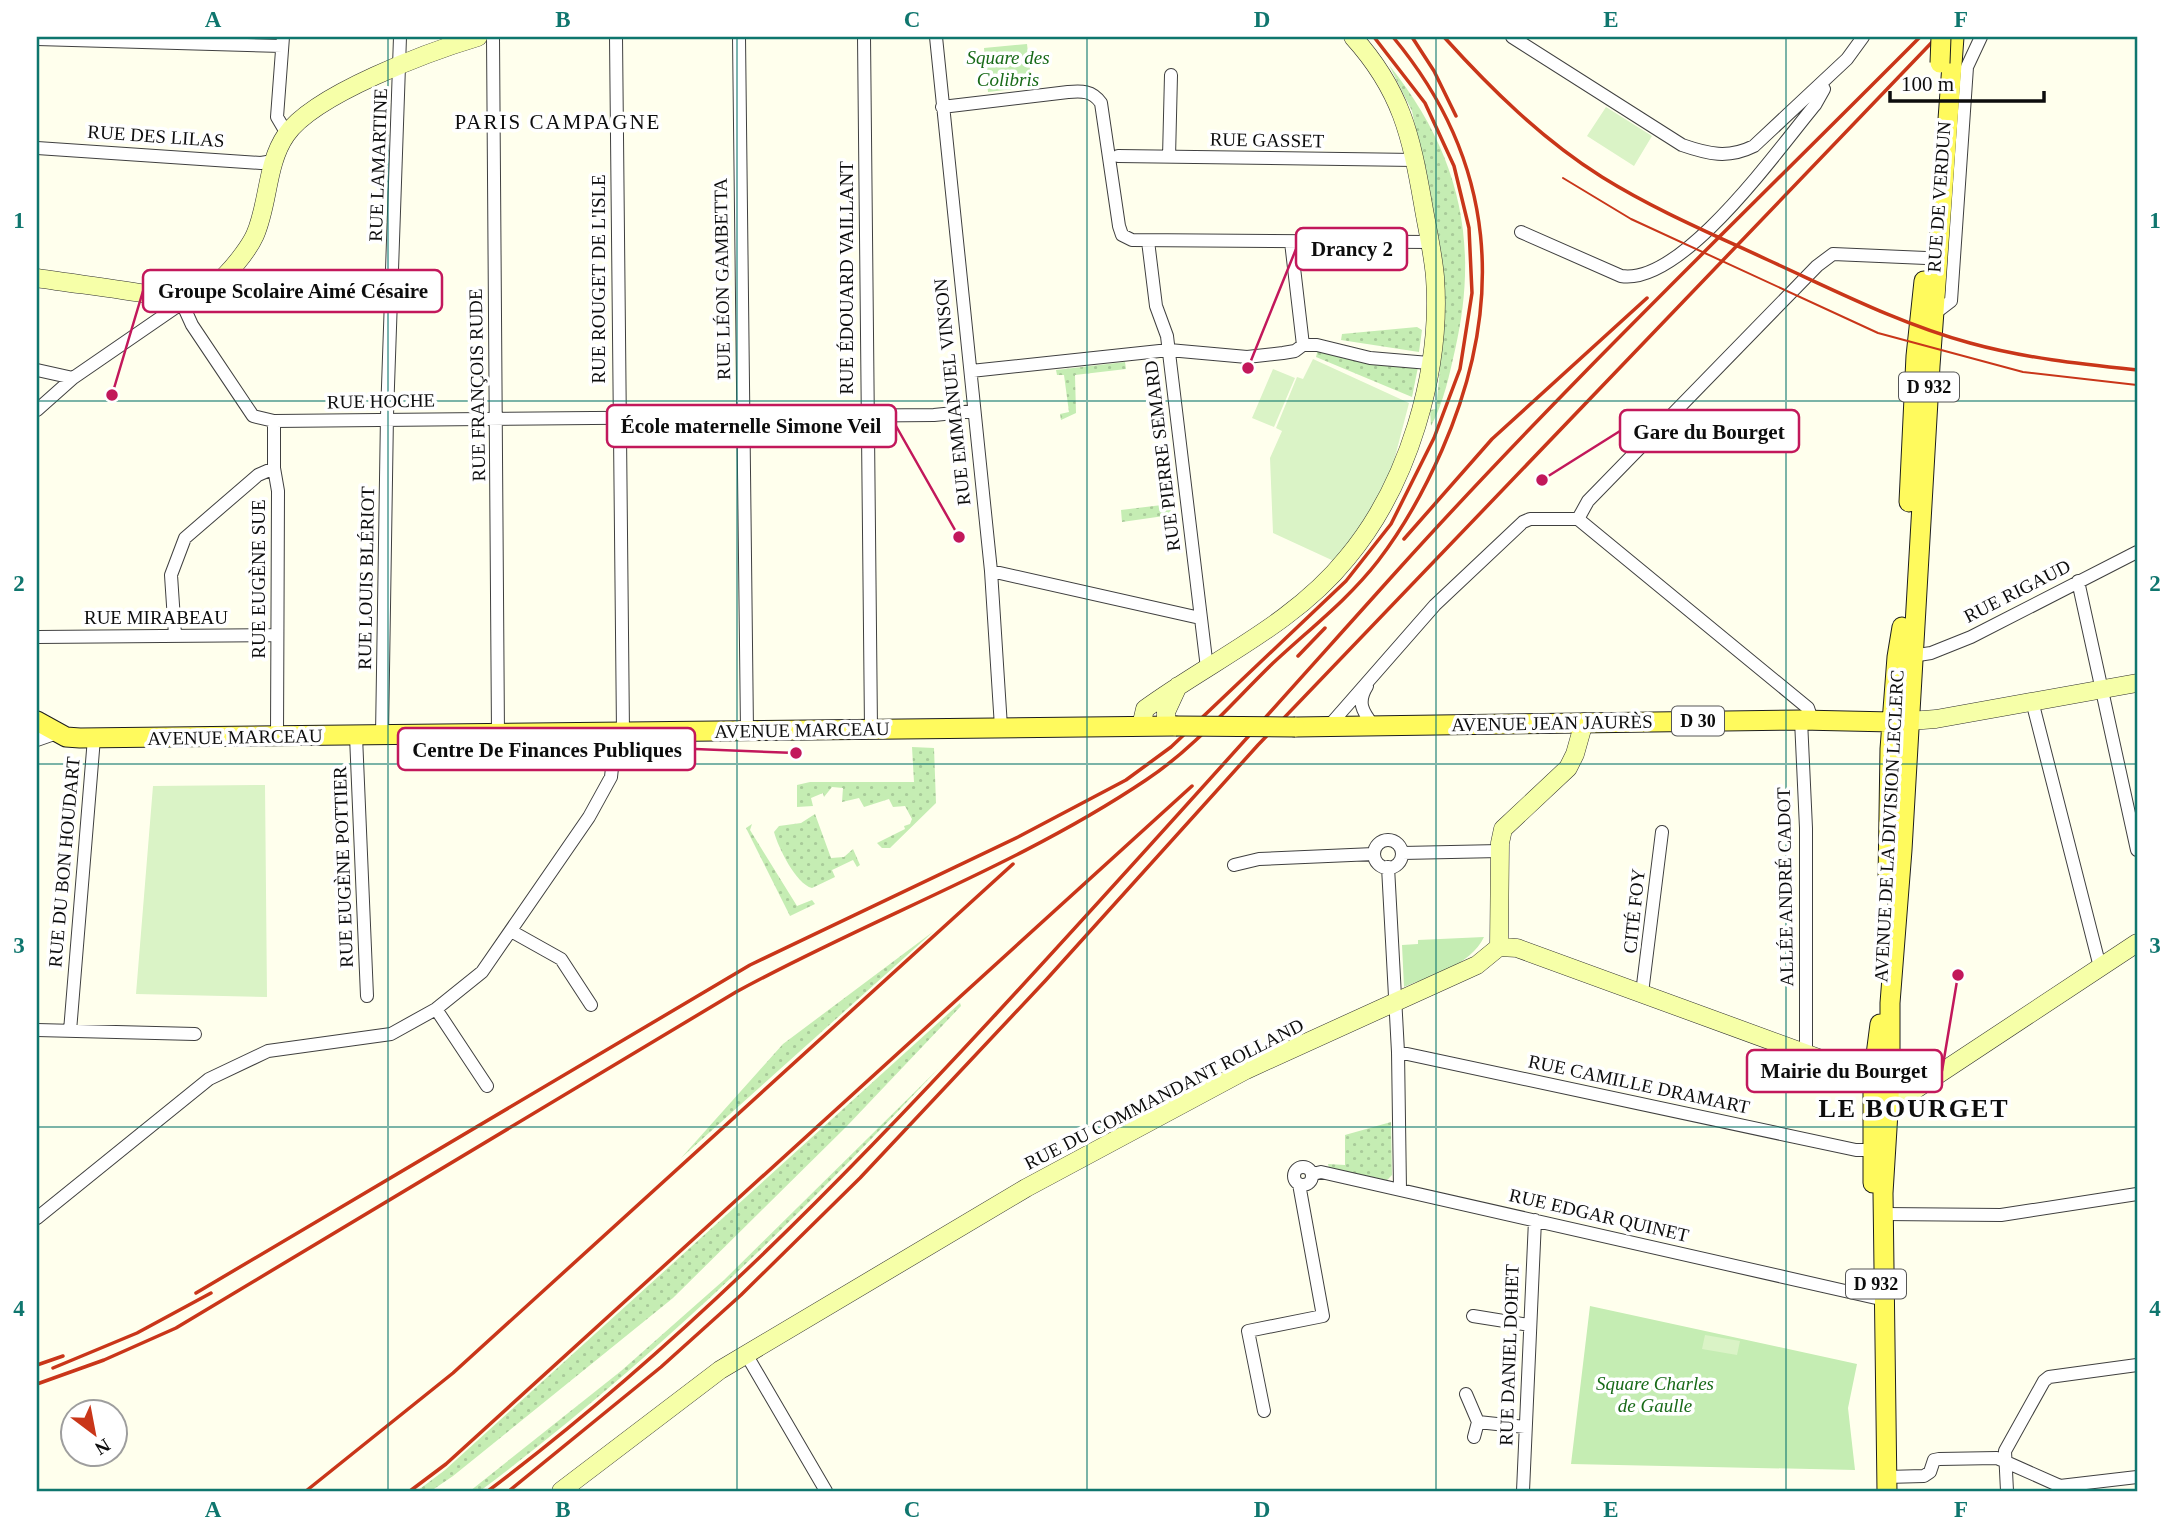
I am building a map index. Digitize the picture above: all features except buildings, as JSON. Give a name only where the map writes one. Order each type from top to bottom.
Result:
[{"type":"main road","name":"AVENUE DE LA DIVISION LECLERC","points":[[1900,722],[1912,656],[1934,314],[1947,47]]},
{"type":"main road","name":"AVENUE DE LA DIVISION LECLERC","points":[[1883,1486],[1884,1086],[1890,1003],[1904,608],[1916,356],[1947,47]]},
{"type":"main road","name":"D 30","points":[[37,720],[57,733]]},
{"type":"main road","name":"AVENUE JEAN JAURÈS","points":[[1295,727],[1351,720],[1900,722]]},
{"type":"main road","name":"AVENUE MARCEAU","points":[[57,733],[73,738],[94,738],[1171,725],[1295,727]]},
{"type":"main road","name":"AVENUE DE LA DIVISION LECLERC","points":[[1883,1486],[1872,1150],[1884,1086]]},
{"type":"street","name":"RUE LAMARTINE","points":[[387,421],[400,37]]},
{"type":"street","points":[[37,410],[73,378],[182,303],[193,300],[240,261],[255,235],[270,186],[273,161],[287,134],[312,112],[400,63],[478,37]]},
{"type":"street","name":"RUE FRANÇOIS RUDE","points":[[494,37],[498,734]]},
{"type":"street","name":"RUE ROUGET DE L'ISLE","points":[[37,1218],[209,1079],[228,1068],[268,1052],[391,1034],[436,1009],[482,972],[589,817],[611,776],[619,732],[616,37]]},
{"type":"street","name":"RUE LÉON GAMBETTA","points":[[738,37],[747,731]]},
{"type":"street","name":"RUE ÉDOUARD VAILLANT","points":[[864,37],[871,729]]},
{"type":"street","name":"RUE EMMANUEL VINSON","points":[[936,37],[991,571],[1001,727]]},
{"type":"street","points":[[1141,726],[1144,709],[1179,684],[1254,640],[1309,595],[1346,560],[1362,539],[1400,474],[1429,363],[1435,312],[1435,275],[1415,160],[1401,105],[1372,58],[1353,37]]},
{"type":"street","points":[[1512,37],[1682,145],[1713,155],[1738,154],[1754,146],[1833,73],[1863,37]]},
{"type":"street","name":"RUE DE VERDUN","points":[[1934,314],[1951,300],[1967,67],[1981,37]]},
{"type":"street","points":[[37,39],[283,41],[277,117],[287,134]]},
{"type":"street","points":[[1521,232],[1563,253],[1621,276],[1636,278],[1690,248],[1721,217],[1815,105],[1833,73]]},
{"type":"street","points":[[1169,157],[1171,75]]},
{"type":"street","points":[[942,107],[1082,91],[1097,97],[1101,103],[1122,235],[1132,240],[1429,242]]},
{"type":"street","name":"RUE DES LILAS","points":[[37,148],[261,163],[273,161]]},
{"type":"street","name":"RUE GASSET","points":[[1118,156],[1415,160]]},
{"type":"street","name":"RUE PIERRE SEMARD","points":[[1148,241],[1155,301],[1167,336],[1207,668]]},
{"type":"street","points":[[1291,242],[1303,345]]},
{"type":"street","points":[[1578,519],[1588,501],[1817,266],[1833,254],[1926,258]]},
{"type":"street","points":[[37,278],[154,295],[182,303],[192,325],[253,416],[274,421]]},
{"type":"street","points":[[971,371],[1168,350],[1247,357],[1295,351],[1303,345],[1317,345],[1370,358],[1429,363]]},
{"type":"street","points":[[37,370],[73,378]]},
{"type":"street","name":"RUE HOCHE","points":[[274,421],[934,415],[974,411]]},
{"type":"street","name":"RUE EUGÈNE SUE","points":[[274,421],[274,468],[278,491],[275,635],[277,736]]},
{"type":"street","name":"RUE LOUIS BLÉRIOT","points":[[382,736],[387,421]]},
{"type":"street","points":[[175,635],[171,575],[185,538],[258,475],[274,468]]},
{"type":"street","points":[[1351,720],[1370,679],[1436,605],[1530,519],[1578,519],[1808,708],[1807,720]]},
{"type":"street","name":"RUE RIGAUD","points":[[1912,656],[1931,653],[1971,637],[2137,552]]},
{"type":"street","points":[[991,571],[1200,618]]},
{"type":"street","points":[[2078,581],[2137,850]]},
{"type":"street","name":"RUE MIRABEAU","points":[[37,637],[275,635]]},
{"type":"street","points":[[1351,720],[1370,679]]},
{"type":"street","points":[[1900,722],[2137,683]]},
{"type":"street","points":[[1171,725],[1166,712],[1179,684]]},
{"type":"street","points":[[2032,701],[2100,967]]},
{"type":"street","name":"ALLÉE ANDRÉ CADOT","points":[[1806,1054],[1807,720]]},
{"type":"street","points":[[1584,722],[1575,754],[1567,768],[1503,829],[1500,851],[1499,947],[1517,948],[1642,993],[1884,1086],[1905,1083],[1940,1071],[2137,943]]},
{"type":"street","points":[[37,740],[57,733]]},
{"type":"street","name":"RUE EUGÈNE POTTIER","points":[[356,736],[368,996]]},
{"type":"street","name":"RUE DU BON HOUDART","points":[[69,1031],[94,738]]},
{"type":"street","name":"CITÉ FOY","points":[[1642,993],[1662,832]]},
{"type":"street","points":[[1388,840],[1396,842],[1402,853],[1399,861],[1388,867],[1380,865],[1374,854],[1380,843],[1388,840]]},
{"type":"street","points":[[1402,853],[1500,851]]},
{"type":"street","points":[[1234,865],[1259,859],[1374,854]]},
{"type":"street","points":[[1388,867],[1398,1052],[1400,1189]]},
{"type":"street","points":[[512,931],[561,958],[591,1005]]},
{"type":"street","name":"RUE DU COMMANDANT ROLLAND","points":[[561,1491],[720,1370],[1101,1146],[1246,1070],[1477,965],[1499,947]]},
{"type":"street","points":[[436,1009],[487,1086]]},
{"type":"street","points":[[37,1030],[195,1034]]},
{"type":"street","name":"RUE CAMILLE DRAMART","points":[[1398,1052],[1856,1150],[1872,1150]]},
{"type":"street","name":"RUE EDGAR QUINET","points":[[1264,1411],[1248,1331],[1323,1316],[1298,1184],[1309,1184],[1313,1174],[1321,1172],[1876,1298]]},
{"type":"street","points":[[1884,1214],[2001,1216],[2137,1194]]},
{"type":"street","name":"RUE DANIEL DOHET","points":[[1522,1491],[1535,1220]]},
{"type":"street","points":[[1473,1316],[1529,1325]]},
{"type":"street","points":[[746,1354],[826,1491]]},
{"type":"street","points":[[2007,1491],[2005,1451],[2044,1381],[2049,1377],[2137,1365]]},
{"type":"street","points":[[1466,1394],[1478,1422],[1474,1437]]},
{"type":"street","points":[[1478,1422],[1525,1427]]},
{"type":"street","points":[[1883,1486],[1924,1475],[1930,1472],[1934,1460],[1939,1459],[1997,1458],[2060,1486],[2137,1477]]},
{"type":"green space","name":"Square des Colibris","points":[[1027,44],[1032,87],[988,92],[984,48]]},
{"type":"green space","points":[[1389,65],[1413,98],[1447,165],[1458,200],[1464,235],[1462,310],[1446,389],[1431,426],[1430,410],[1436,409],[1440,369],[1440,246],[1412,111]]},
{"type":"green space","points":[[1606,107],[1652,136],[1634,166],[1587,136]]},
{"type":"green space","points":[[1417,327],[1422,330],[1419,352],[1341,340],[1342,334]]},
{"type":"green space","points":[[1318,349],[1418,367],[1412,397],[1316,357]]},
{"type":"green space","points":[[1313,359],[1409,403],[1389,480],[1372,513],[1336,562],[1273,533],[1270,458],[1282,431],[1276,428],[1297,377],[1303,379]]},
{"type":"green space","points":[[1125,362],[1126,369],[1075,375],[1076,413],[1061,420],[1060,414],[1069,412],[1064,375],[1057,375],[1056,370]]},
{"type":"green space","points":[[1273,369],[1295,378],[1274,427],[1252,418]]},
{"type":"green space","points":[[1170,504],[1171,515],[1122,522],[1121,510]]},
{"type":"green space","points":[[912,747],[934,748],[936,803],[890,848],[882,848],[877,843],[910,824],[912,819],[905,806],[893,807],[889,799],[864,807],[859,798],[842,802],[843,788],[832,787],[824,797],[823,793],[811,798],[813,806],[797,807],[797,785],[810,782],[914,782]]},
{"type":"green space","points":[[265,785],[267,997],[136,994],[153,786]]},
{"type":"green space","points":[[815,814],[831,858],[844,857],[853,849],[860,865],[857,867],[853,860],[832,870],[835,877],[812,888],[794,872],[779,847],[774,832],[779,826],[801,823]]},
{"type":"green space","points":[[752,824],[750,830],[797,906],[812,900],[815,904],[790,916],[746,828]]},
{"type":"green space","points":[[934,931],[681,1158],[783,1044]]},
{"type":"green space","points":[[1484,937],[1478,947],[1460,962],[1404,987],[1402,945],[1418,944],[1418,940]]},
{"type":"green space","points":[[960,1003],[961,1006],[847,1126],[673,1298],[453,1476],[431,1491],[417,1491],[445,1470]]},
{"type":"green space","points":[[938,1069],[830,1181],[661,1343],[542,1443],[480,1491],[470,1491],[621,1371],[724,1280]]},
{"type":"green space","points":[[1391,1122],[1392,1175],[1387,1180],[1329,1168],[1328,1164],[1345,1165],[1345,1135]]},
{"type":"green space","name":"Square Charles de Gaulle","points":[[1590,1306],[1857,1364],[1848,1408],[1855,1470],[1571,1464]]},
{"type":"green space","points":[[1705,1335],[1740,1341],[1737,1355],[1702,1349]]},
{"type":"tram line","points":[[1563,178],[1631,219],[1878,333],[2023,372],[2137,385]]},
{"type":"railway","points":[[196,1293],[750,965],[1018,837],[1126,780],[1171,747],[1346,581],[1391,524],[1434,438],[1460,369],[1472,293],[1469,228],[1454,166],[1425,103],[1374,37]]},
{"type":"railway","points":[[37,1384],[104,1360],[176,1328],[736,992],[996,865],[1097,811],[1146,780],[1180,754],[1271,665],[1340,603],[1366,576],[1397,535],[1442,450],[1463,395],[1476,341],[1482,288],[1480,235],[1471,184],[1454,134],[1428,85],[1393,37]]},
{"type":"railway","points":[[1412,37],[1434,71],[1456,116]]},
{"type":"railway","points":[[1444,37],[1538,130],[1602,177],[1684,221],[1868,306],[1944,335],[2032,357],[2137,370]]},
{"type":"railway","points":[[488,1491],[624,1381],[753,1264],[815,1203],[1046,959],[1459,503],[1589,368],[1920,37]]},
{"type":"railway","points":[[509,1491],[661,1367],[741,1295],[860,1178],[1046,980],[1258,745],[1937,37]]},
{"type":"railway","points":[[1404,539],[1492,439],[1647,298]]},
{"type":"railway","points":[[1298,656],[1325,628]]},
{"type":"railway","points":[[410,1491],[446,1464],[1192,786]]},
{"type":"railway","points":[[306,1491],[453,1373],[1013,864]]},
{"type":"railway","points":[[53,1368],[137,1333],[211,1293]]},
{"type":"railway","points":[[37,1365],[63,1356]]},
{"type":"place","name":"Drancy 2","points":[[1248,368]]},
{"type":"place","name":"Groupe Scolaire Aimé Césaire","points":[[112,395]]},
{"type":"place","name":"Gare du Bourget","points":[[1542,480]]},
{"type":"place","name":"École maternelle Simone Veil","points":[[959,537]]},
{"type":"place","name":"Centre De Finances Publiques","points":[[796,753]]},
{"type":"place","name":"Mairie du Bourget","points":[[1958,975]]},
{"type":"district","name":"PARIS CAMPAGNE","points":[[558,122]]},
{"type":"district","name":"LE BOURGET","points":[[1914,1108]]}]
